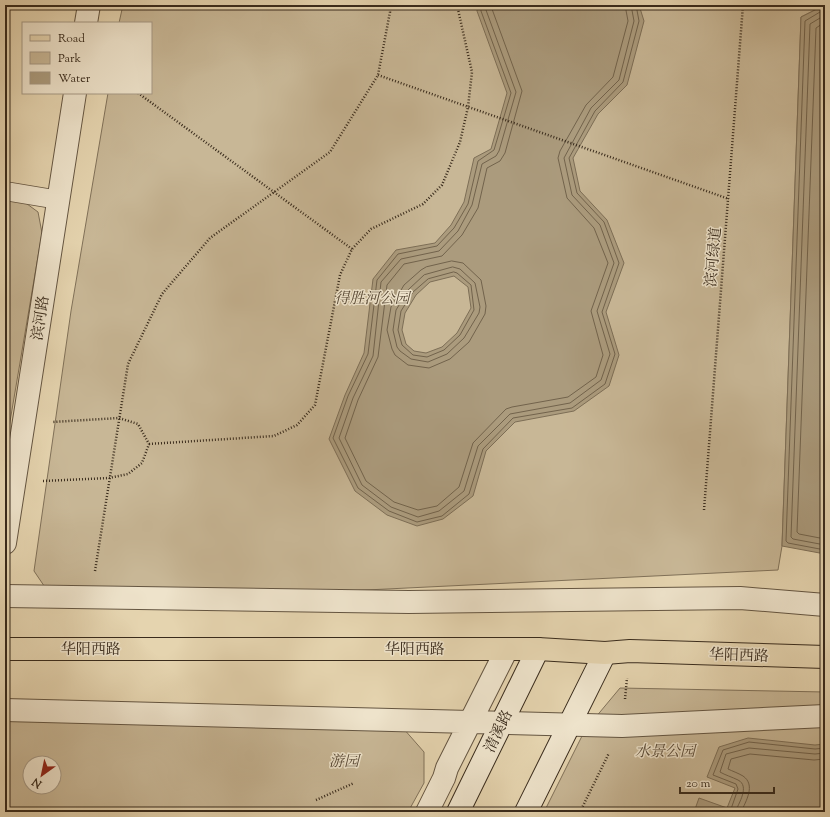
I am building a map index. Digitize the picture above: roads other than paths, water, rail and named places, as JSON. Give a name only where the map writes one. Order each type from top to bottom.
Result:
[{"type":"main road","name":"华阳西路","points":[[5,649],[538,649],[825,657]]},
{"type":"street","points":[[86,22],[89,5]]},
{"type":"street","name":"滨河路","points":[[5,543],[75,94]]},
{"type":"street","points":[[5,596],[409,602],[740,598],[825,605]]},
{"type":"street","points":[[428,812],[444,778],[447,768],[508,649]]},
{"type":"street","name":"清溪路","points":[[458,812],[538,649]]},
{"type":"street","points":[[526,812],[605,652]]},
{"type":"street","points":[[5,710],[622,726],[825,716]]},
{"type":"lane","points":[[5,191],[59,200]]},
{"type":"water","points":[[477,5],[639,5],[644,21],[627,85],[598,114],[573,158],[580,191],[607,220],[624,263],[606,312],[619,355],[609,386],[574,411],[515,422],[486,451],[473,496],[443,519],[417,526],[387,515],[355,491],[329,439],[345,395],[364,353],[373,279],[396,250],[435,243],[451,225],[464,202],[474,158],[491,149],[507,93],[477,11]],"holes":[[[454,276],[468,287],[471,308],[457,333],[442,347],[426,353],[414,351],[406,344],[402,330],[405,313],[416,295],[430,282]]]},
{"type":"water","points":[[825,5],[825,554],[782,546],[801,17]]},
{"type":"water","points":[[748,738],[815,745],[825,744],[825,812],[694,812],[699,798],[727,808],[735,788],[707,777],[719,747]]},
{"type":"park label","name":"得胜河公园","points":[[372,298]]},
{"type":"park label","name":"水景公园","points":[[665,751]]},
{"type":"park label","name":"游园","points":[[344,761]]}]
